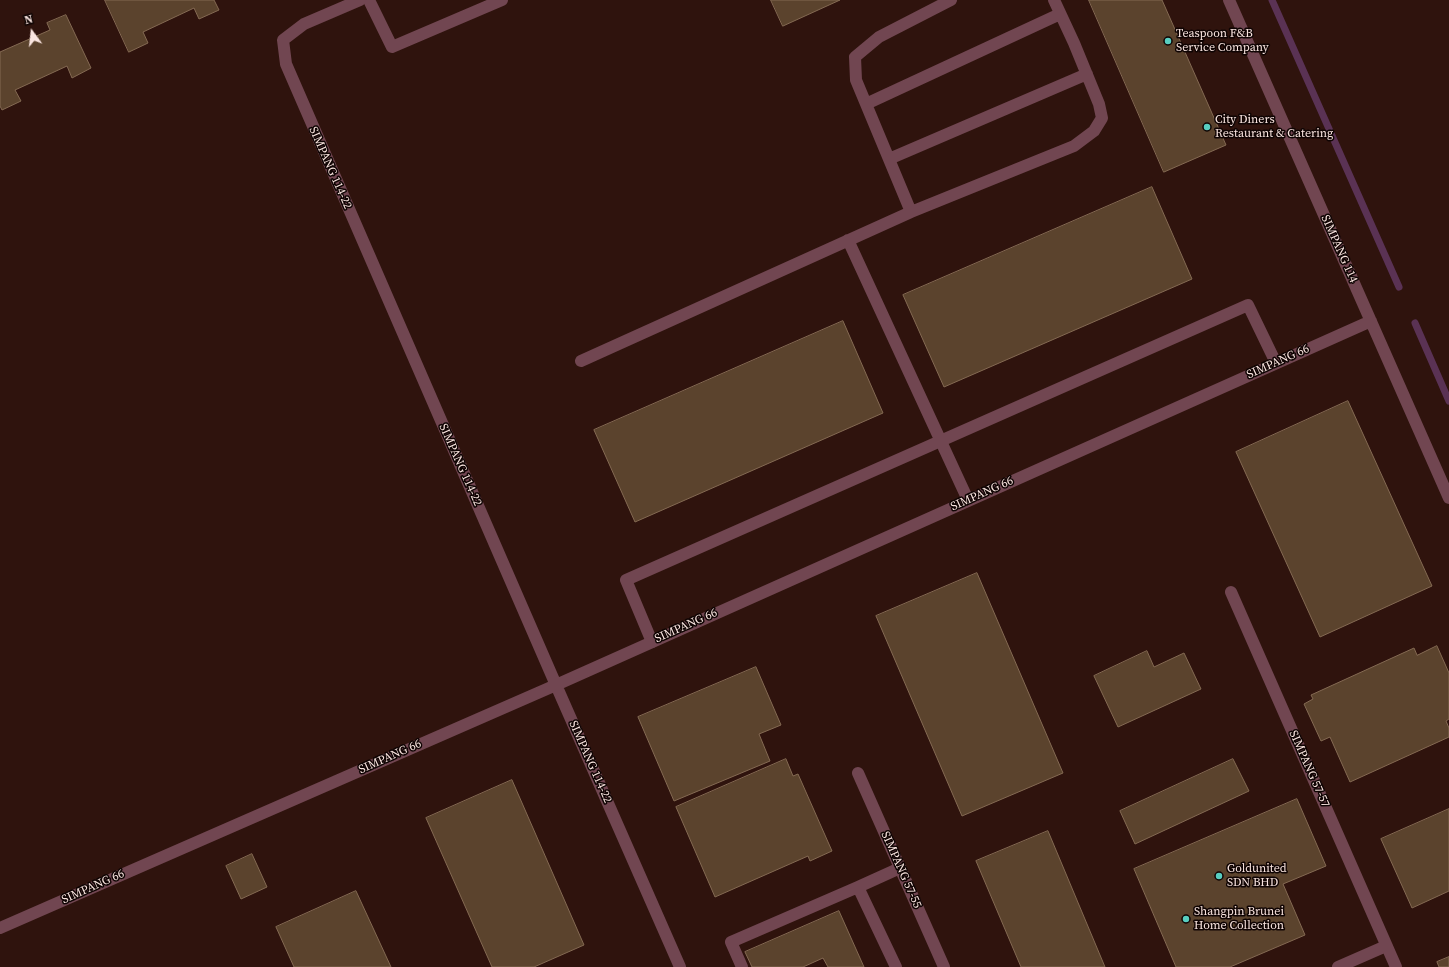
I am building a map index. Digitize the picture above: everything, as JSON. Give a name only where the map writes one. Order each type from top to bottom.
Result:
[{"type":"street","name":"SIMPANG 114-22","points":[[360,0],[304,24],[283,40],[286,64],[680,967]]},
{"type":"street","points":[[369,0],[392,47],[502,0]]},
{"type":"street","points":[[911,212],[856,80],[855,57],[879,37],[951,0]]},
{"type":"street","points":[[581,361],[911,212],[1074,146],[1094,131],[1102,118],[1099,104],[1054,0]]},
{"type":"street","name":"SIMPANG 114","points":[[1229,0],[1449,498]]},
{"type":"street","points":[[866,104],[1060,14]]},
{"type":"street","points":[[889,159],[1087,74]]},
{"type":"street","points":[[848,240],[968,500]]},
{"type":"street","points":[[652,642],[626,580],[1248,305],[1276,363]]},
{"type":"street","name":"SIMPANG 66","points":[[0,928],[556,685],[1371,320]]},
{"type":"street","name":"SIMPANG 57-57","points":[[1231,592],[1396,967]]},
{"type":"street","name":"SIMPANG 57-55","points":[[858,773],[944,967]]},
{"type":"street","points":[[742,967],[731,942],[900,868]]},
{"type":"street","points":[[858,886],[896,967]]},
{"type":"street","points":[[1338,967],[1386,946]]},
{"type":"building","points":[[105,0],[214,0],[219,10],[199,19],[194,8],[143,32],[148,43],[129,52]]},
{"type":"building","points":[[771,0],[840,0],[783,26]]},
{"type":"building","points":[[1089,0],[1162,0],[1226,145],[1164,172]]},
{"type":"building","points":[[66,15],[91,68],[72,78],[67,66],[15,90],[21,101],[2,110],[0,106],[0,52],[50,30],[47,23]]},
{"type":"building","points":[[1152,187],[1192,279],[944,387],[903,295]]},
{"type":"building","points":[[843,321],[883,413],[635,522],[594,430]]},
{"type":"building","points":[[1348,401],[1432,586],[1320,637],[1236,452]]},
{"type":"building","points":[[977,573],[1063,773],[962,816],[876,616]]},
{"type":"building","points":[[1437,646],[1449,673],[1449,719],[1446,721],[1449,728],[1449,737],[1350,782],[1330,737],[1321,741],[1304,704],[1313,699],[1311,695],[1414,648],[1417,655]]},
{"type":"building","points":[[1147,651],[1154,667],[1184,653],[1201,689],[1118,727],[1094,676]]},
{"type":"building","points":[[756,667],[781,725],[759,734],[770,761],[674,801],[638,717]]},
{"type":"building","points":[[786,759],[793,776],[798,774],[832,851],[810,861],[808,856],[715,897],[676,807]]},
{"type":"building","points":[[1233,759],[1249,791],[1135,844],[1120,811]]},
{"type":"building","points":[[512,780],[584,945],[534,967],[492,967],[426,818]]},
{"type":"building","name":"Goldunited SDN BHD","points":[[1297,799],[1326,866],[1283,884],[1305,935],[1230,967],[1176,967],[1134,869]]},
{"type":"building","points":[[1449,809],[1449,891],[1412,908],[1381,839]]},
{"type":"building","points":[[1048,831],[1105,967],[1021,967],[976,861]]},
{"type":"building","points":[[252,854],[267,887],[241,899],[226,866]]},
{"type":"building","points":[[356,891],[391,967],[294,967],[276,927]]},
{"type":"building","points":[[839,911],[864,967],[828,967],[823,958],[803,967],[752,967],[745,952]]},
{"type":"building","points":[[1449,957],[1449,967],[1439,967],[1437,962]]},
{"type":"waterway","points":[[1272,0],[1399,287]]},
{"type":"waterway","points":[[1415,323],[1449,401]]},
{"type":"place","name":"Teaspoon F&B Service Company","points":[[1168,41]]},
{"type":"place","name":"City Diners Restaurant & Catering","points":[[1207,127]]},
{"type":"place","name":"Goldunited SDN BHD","points":[[1219,876]]},
{"type":"place","name":"Shangpin Brunei Home Collection","points":[[1186,919]]}]
